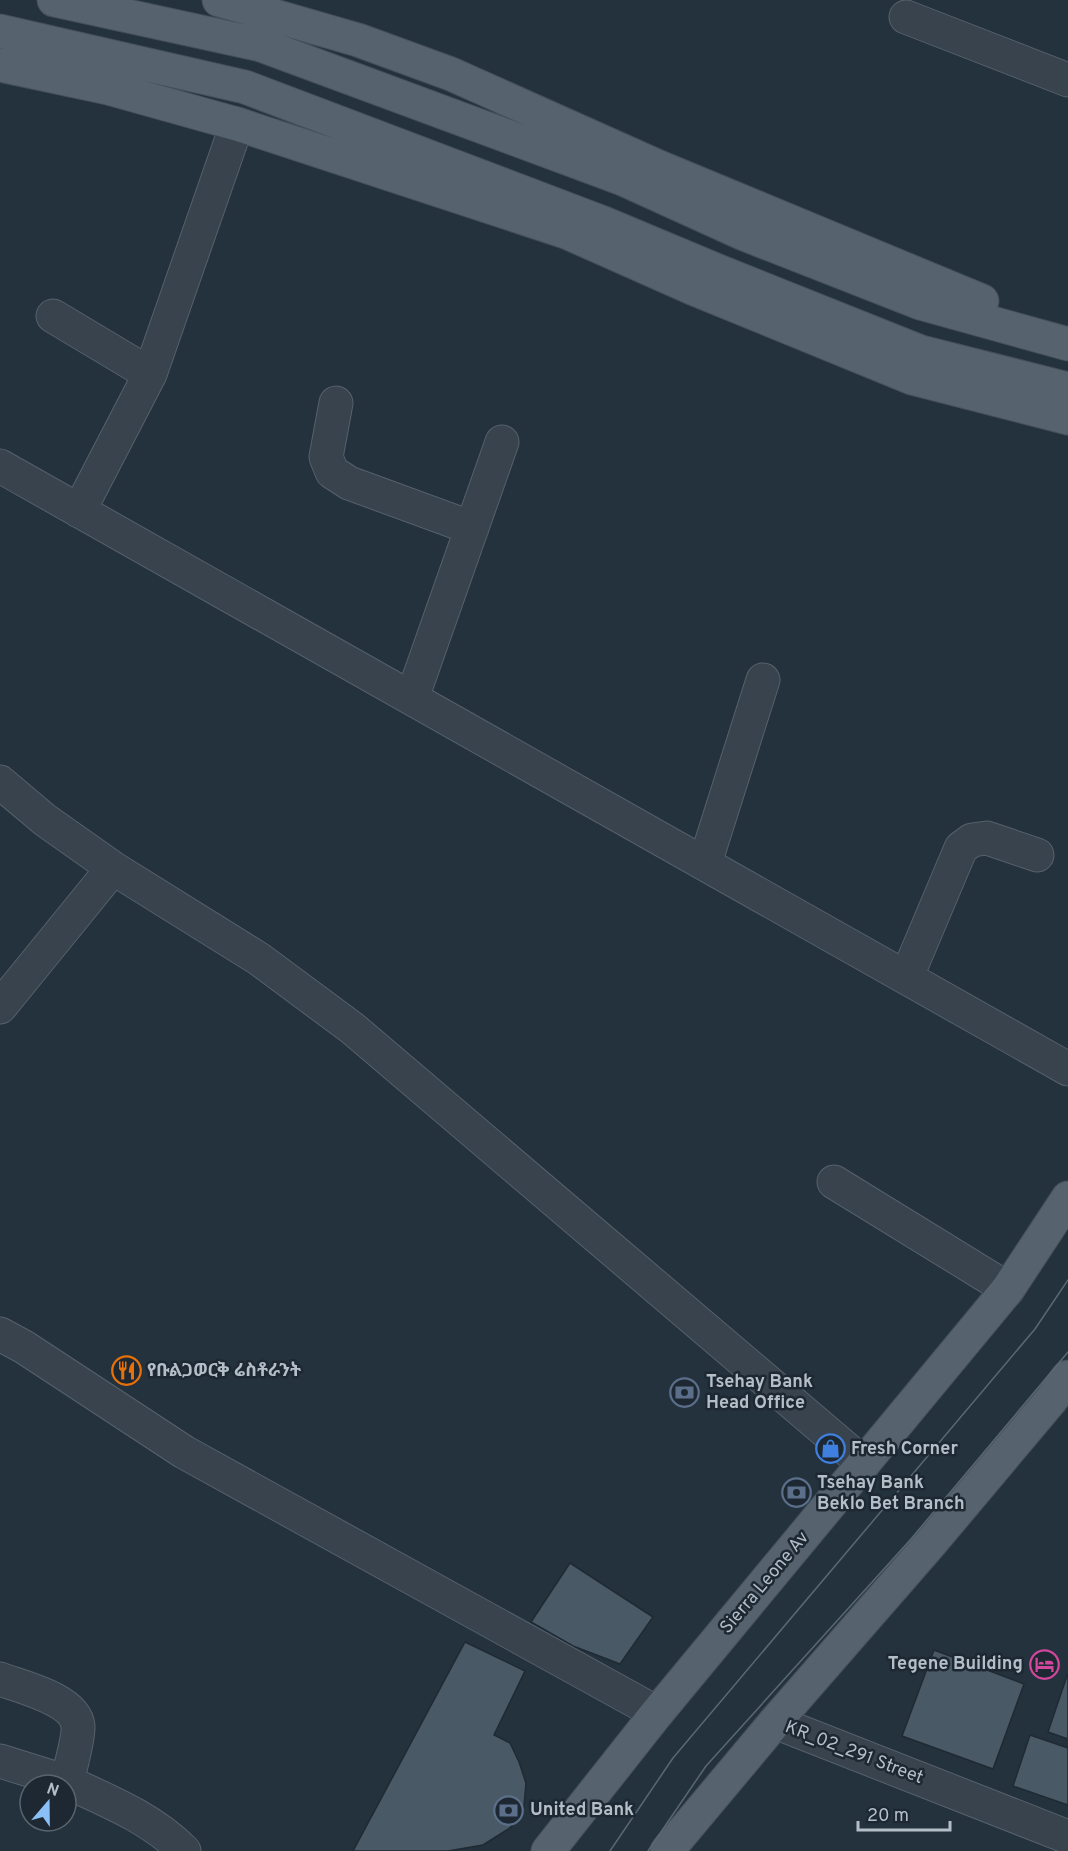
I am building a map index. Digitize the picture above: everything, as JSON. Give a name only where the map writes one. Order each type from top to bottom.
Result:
[{"type":"main road","points":[[54,0],[261,45],[623,179],[744,234],[920,303],[1068,344]]},
{"type":"main road","points":[[234,2],[358,40],[451,74],[648,163],[979,300],[1068,322]]},
{"type":"main road","points":[[0,31],[245,87],[601,222],[921,352],[1068,388]]},
{"type":"main road","points":[[0,65],[108,88],[237,124],[566,232],[692,288],[912,378],[1068,418]]},
{"type":"main road","name":"Sierra Leone Av","points":[[548,1851],[657,1713],[1008,1289],[1068,1198]]},
{"type":"main road","points":[[667,1851],[775,1722],[1062,1395]]},
{"type":"street","points":[[906,18],[1068,80]]},
{"type":"street","points":[[79,511],[150,374],[237,124]]},
{"type":"street","points":[[53,316],[150,374]]},
{"type":"street","points":[[336,404],[327,457],[332,472],[349,483],[472,528]]},
{"type":"street","points":[[412,698],[502,442]]},
{"type":"street","points":[[0,466],[907,976],[952,1005],[1068,1069]]},
{"type":"street","points":[[705,863],[763,680]]},
{"type":"street","points":[[0,782],[45,820],[113,868],[259,959],[352,1028],[863,1463]]},
{"type":"street","points":[[907,976],[961,848],[972,840],[987,838],[1037,855]]},
{"type":"street","points":[[0,1007],[113,868]]},
{"type":"street","points":[[834,1182],[1008,1289]]},
{"type":"street","points":[[0,1334],[24,1347],[184,1452],[657,1713]]},
{"type":"street","points":[[0,1679],[60,1702],[73,1713],[78,1726],[69,1773]]},
{"type":"street","name":"KR_02_291 Street","points":[[775,1722],[1068,1837]]},
{"type":"street","points":[[0,1761],[38,1773]]},
{"type":"street","points":[[78,1787],[137,1815],[174,1841],[184,1851]]},
{"type":"building","points":[[570,1563],[653,1617],[620,1664],[573,1646],[531,1622]]},
{"type":"building","points":[[465,1642],[525,1671],[494,1735],[510,1743],[519,1762],[526,1783],[524,1806],[510,1828],[483,1845],[448,1851],[353,1851]]},
{"type":"building","points":[[934,1650],[1024,1684],[993,1769],[902,1736]]},
{"type":"building","points":[[1068,1673],[1068,1739],[1048,1732]]},
{"type":"building","points":[[1030,1735],[1068,1748],[1068,1805],[1013,1786]]},
{"type":"tram line","points":[[610,1851],[673,1758],[1035,1329],[1068,1280]]},
{"type":"tram line","points":[[648,1851],[706,1766],[911,1539],[1068,1352]]},
{"type":"place","name":"የቡልጋወርቅ ሬስቶራንት","points":[[126,1371]]},
{"type":"place","name":"Tsehay Bank Head Office","points":[[685,1392]]},
{"type":"place","name":"Fresh Corner","points":[[830,1449]]},
{"type":"place","name":"Tsehay Bank Beklo Bet Branch","points":[[796,1493]]},
{"type":"place","name":"Tegene Building","points":[[1044,1664]]},
{"type":"place","name":"United Bank","points":[[509,1810]]}]
